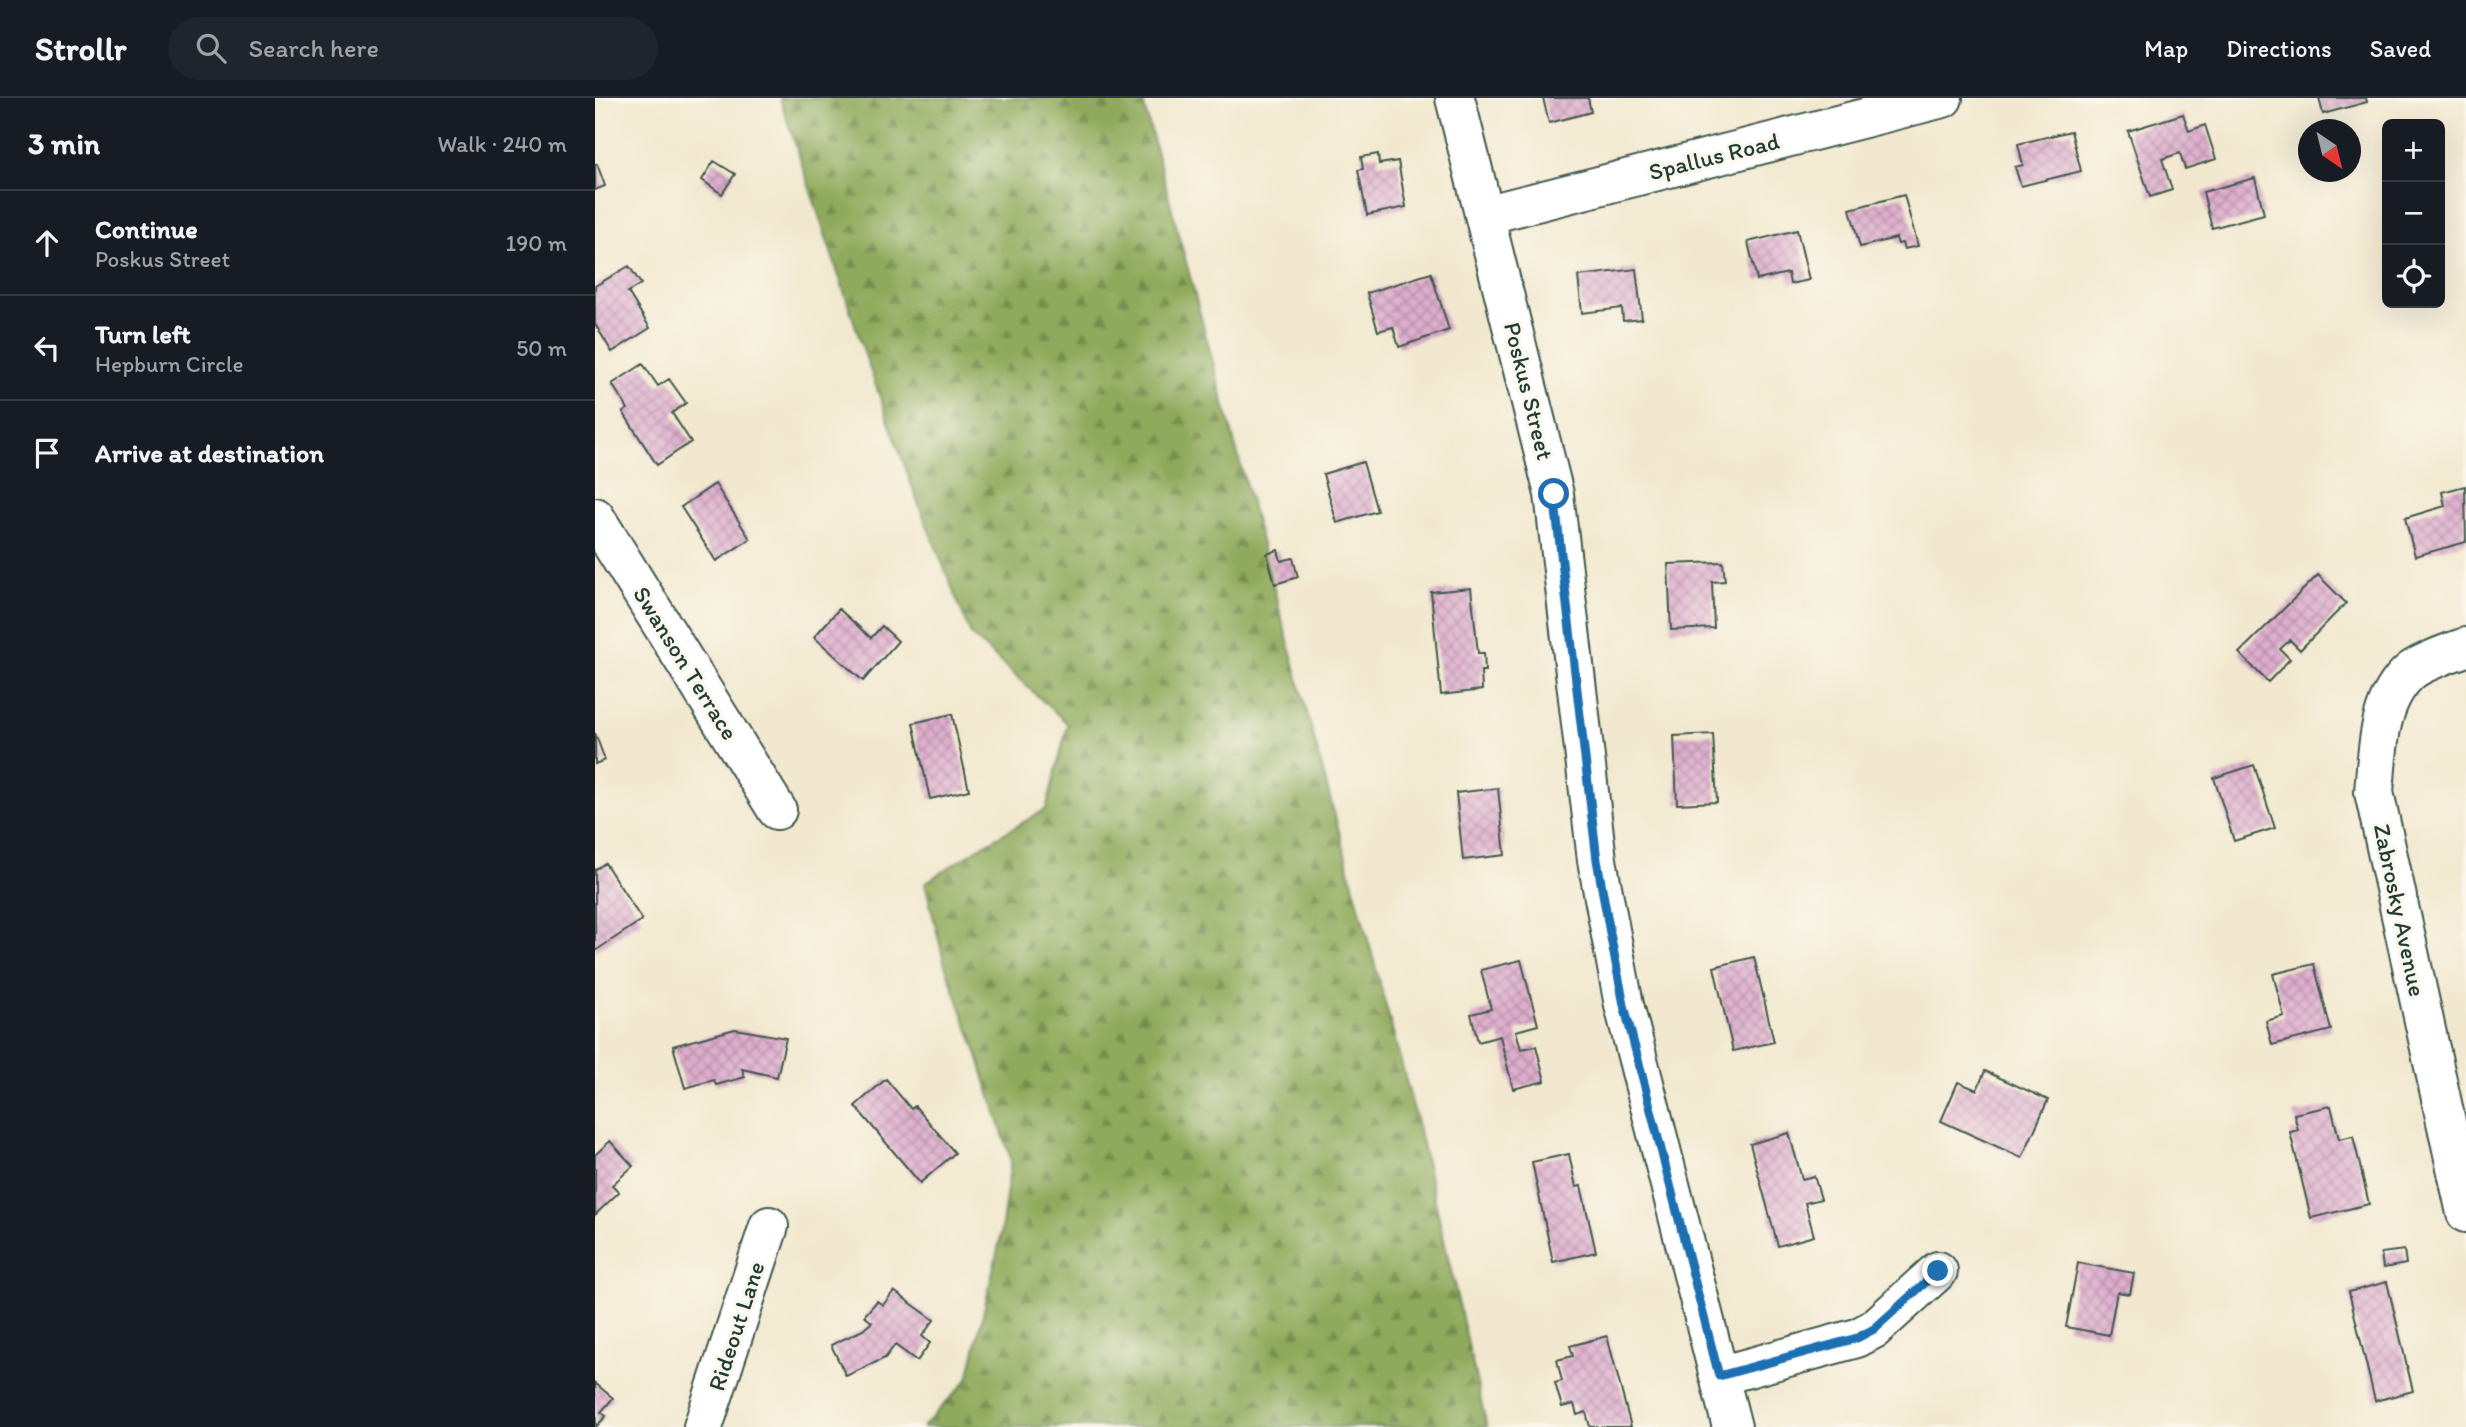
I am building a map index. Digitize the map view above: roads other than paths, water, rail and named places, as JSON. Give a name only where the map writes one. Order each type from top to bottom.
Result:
[{"type":"street","name":"Poskus Street","points":[[1455,98],[1554,494],[1597,860],[1621,993],[1732,1427]]},
{"type":"street","name":"Spallus Road","points":[[1485,215],[1943,98]]},
{"type":"street","name":"Swanson Terrace","points":[[595,517],[776,810]]},
{"type":"street","name":"Zabrosky Avenue","points":[[2466,648],[2412,670],[2389,698],[2379,738],[2374,792],[2466,1213]]},
{"type":"street","name":"Rideout Lane","points":[[703,1427],[769,1226]]},
{"type":"street","points":[[1719,1376],[1857,1338],[1874,1329],[1938,1271]]}]
